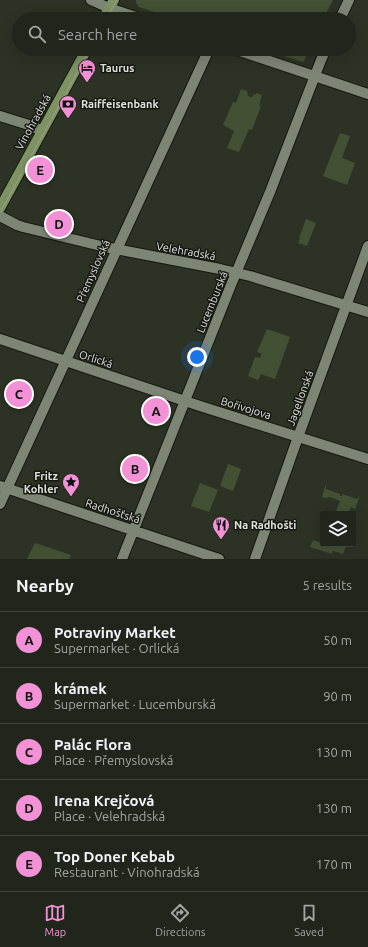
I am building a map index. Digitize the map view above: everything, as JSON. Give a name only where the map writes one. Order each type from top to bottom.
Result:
[{"type":"main road","name":"Vinohradská","points":[[0,208],[82,56]]},
{"type":"street","points":[[91,0],[112,4],[128,12]]},
{"type":"street","points":[[343,12],[349,0]]},
{"type":"street","name":"Přemyslovská","points":[[0,504],[3,487],[65,362],[206,56]]},
{"type":"street","points":[[255,56],[368,94]]},
{"type":"street","name":"Lucemburská","points":[[122,559],[323,56]]},
{"type":"street","points":[[0,116],[32,126],[42,131]]},
{"type":"street","name":"Velehradská","points":[[0,216],[16,225],[23,227],[116,250],[236,273],[368,312]]},
{"type":"street","name":"Jagellonská","points":[[255,559],[368,246]]},
{"type":"street","name":"Orlická","points":[[0,339],[185,401]]},
{"type":"street","name":"Bořivojova","points":[[185,401],[368,459]]},
{"type":"street","name":"Radhošťská","points":[[3,487],[219,559]]},
{"type":"green space","points":[[136,0],[333,0],[327,12],[154,12],[139,7]]},
{"type":"green space","points":[[284,56],[306,56],[303,62]]},
{"type":"green space","points":[[241,89],[247,91],[248,96],[250,97],[254,94],[256,95],[256,93],[262,95],[259,105],[261,106],[252,130],[249,129],[239,152],[227,148],[234,131],[223,125],[233,102],[236,103]]},
{"type":"green space","points":[[340,133],[350,136],[342,158],[355,163],[347,185],[323,176]]},
{"type":"green space","points":[[306,219],[316,223],[307,246],[298,243]]},
{"type":"green space","points":[[267,329],[290,337],[275,379],[261,374],[258,380],[248,376],[255,357],[260,358],[262,354],[257,352]]},
{"type":"green space","points":[[228,464],[241,469],[233,491],[220,486]]},
{"type":"green space","points":[[200,483],[218,490],[209,512],[191,506]]},
{"type":"green space","points":[[326,484],[326,489],[340,494],[340,496],[342,496],[342,494],[357,499],[360,495],[355,509],[351,507],[349,511],[336,511],[340,501],[330,497],[322,497]]},
{"type":"green space","points":[[313,540],[320,543],[320,547],[346,547],[343,554],[333,551],[332,554],[310,547]]},
{"type":"green space","points":[[35,543],[71,555],[69,559],[27,559]]},
{"type":"tram line","points":[[110,12],[117,0]]},
{"type":"tram line","points":[[0,213],[86,56]]},
{"type":"place","name":"Taurus","points":[[87,83]]},
{"type":"place","name":"Raiffeisenbank","points":[[68,119]]},
{"type":"place","name":"Top Doner Kebab","points":[[40,170]]},
{"type":"place","name":"Irena Krejčová","points":[[59,224]]},
{"type":"place","name":"Palác Flora","points":[[19,394]]},
{"type":"place","name":"Potraviny Market","points":[[156,411]]},
{"type":"place","name":"krámek","points":[[135,469]]},
{"type":"place","name":"Fritz Kohler","points":[[71,497]]},
{"type":"place","name":"Na Radhošti","points":[[221,540]]}]
